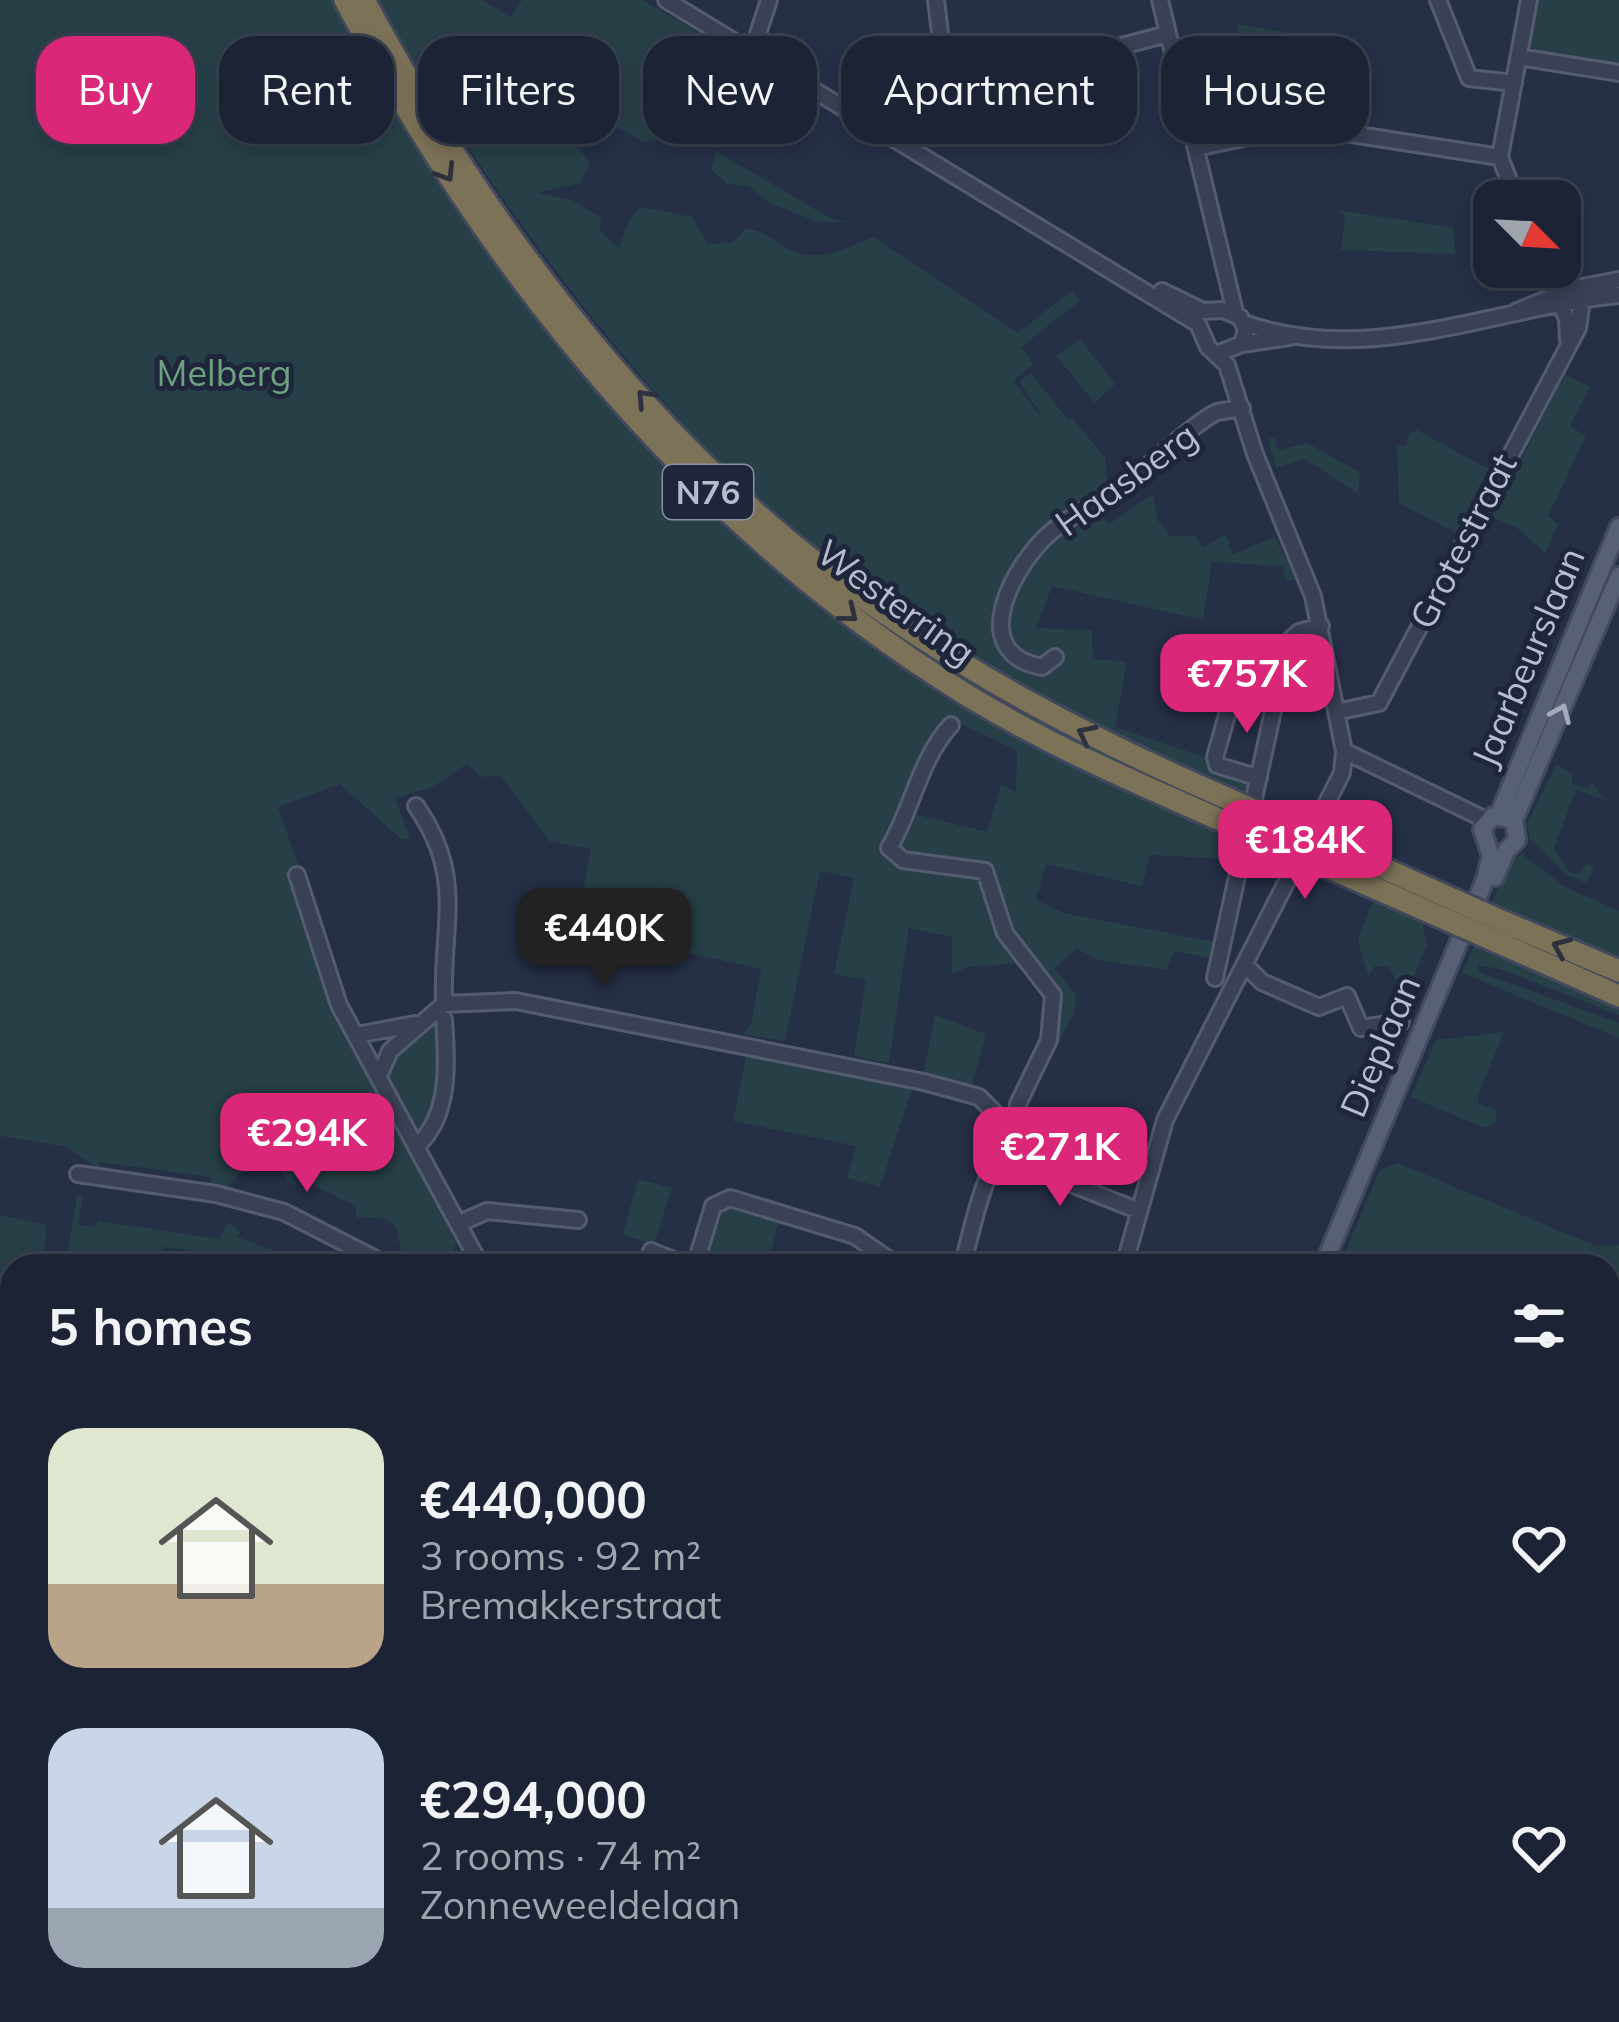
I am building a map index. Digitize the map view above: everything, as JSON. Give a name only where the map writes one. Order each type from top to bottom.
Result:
[{"type":"highway","name":"Westerring","points":[[345,0],[475,219],[551,322],[616,398],[736,520],[875,635],[964,693],[1056,744],[1227,810],[1500,932],[1619,996]]},
{"type":"highway","name":"Westerring","points":[[364,0],[489,202],[560,298],[628,381],[735,491],[881,612],[977,674],[1227,810]]},
{"type":"highway","name":"Westerring","points":[[1500,932],[1619,971]]},
{"type":"main road","name":"Jaarbeurslaan","points":[[1495,821],[1619,526]]},
{"type":"main road","name":"Jaarbeurslaan","points":[[1495,821],[1619,575]]},
{"type":"main road","name":"Dieplaan","points":[[1329,1254],[1498,850],[1519,835],[1495,821]]},
{"type":"main road","points":[[1495,821],[1498,850]]},
{"type":"main road","name":"Dieplaan","points":[[1338,1254],[1498,850]]},
{"type":"street","points":[[666,0],[729,36]]},
{"type":"street","points":[[680,0],[733,36]]},
{"type":"street","points":[[758,36],[769,0]]},
{"type":"street","points":[[936,0],[940,36]]},
{"type":"street","points":[[1160,0],[1229,286],[1229,314],[1240,346],[1242,408]]},
{"type":"street","points":[[1438,0],[1469,78],[1514,83]]},
{"type":"street","points":[[1509,180],[1500,158],[1529,0]]},
{"type":"street","points":[[1137,42],[1167,34]]},
{"type":"street","points":[[1519,57],[1619,73]]},
{"type":"street","points":[[1196,148],[1300,126],[1500,158]]},
{"type":"street","points":[[909,144],[1069,240],[1229,314],[1299,335]]},
{"type":"street","points":[[909,144],[1202,328],[1208,347],[1219,353],[1242,408],[1321,626],[1336,712],[1351,755],[1459,810],[1495,821]]},
{"type":"street","points":[[1219,353],[1299,335],[1427,334],[1619,280]]},
{"type":"street","points":[[1553,288],[1568,340]]},
{"type":"street","points":[[1572,288],[1577,294],[1619,295]]},
{"type":"street","name":"Grotestraat","points":[[1336,712],[1370,709],[1382,699],[1582,318],[1577,294]]},
{"type":"street","points":[[1202,328],[1229,314]]},
{"type":"street","name":"Haasberg","points":[[1054,657],[1042,667],[1032,665],[1006,651],[1000,638],[1003,606],[1032,552],[1052,531],[1117,490],[1214,413],[1242,408]]},
{"type":"street","points":[[1215,978],[1288,642],[1299,632],[1321,626]]},
{"type":"street","points":[[1240,670],[1215,757],[1217,765],[1259,778]]},
{"type":"street","points":[[951,725],[917,779],[907,818],[889,848],[902,860],[985,871],[1005,933],[1048,985],[1053,1022],[1018,1104],[1016,1138],[1003,1149],[987,1181]]},
{"type":"street","points":[[1127,1254],[1165,1120],[1351,755]]},
{"type":"street","points":[[416,806],[433,829],[450,883],[444,1011],[448,1068],[432,1127],[418,1145]]},
{"type":"street","points":[[297,875],[329,983],[460,1222],[471,1254]]},
{"type":"street","points":[[1244,965],[1274,987],[1319,1006],[1347,996],[1361,1028],[1401,1022]]},
{"type":"street","points":[[357,1035],[415,1024],[444,1011],[493,1000],[565,1007],[869,1069],[979,1097],[995,1114],[987,1181],[966,1254]]},
{"type":"street","points":[[379,1076],[390,1051],[415,1024]]},
{"type":"street","points":[[1016,1138],[1054,1177],[1137,1210]]},
{"type":"street","points":[[79,1174],[234,1197],[284,1211],[366,1254]]},
{"type":"street","points":[[696,1254],[713,1206],[730,1198],[855,1236],[881,1254]]},
{"type":"street","points":[[460,1222],[487,1211],[578,1220]]},
{"type":"street","points":[[651,1251],[659,1254]]},
{"type":"street","points":[[786,2022],[807,2022]]},
{"type":"street","points":[[943,2022],[955,2022]]},
{"type":"green space","name":"Melberg","points":[[0,0],[332,0],[352,36],[219,36],[219,144],[394,144],[394,111],[464,222],[540,325],[622,422],[712,513],[808,597],[912,673],[1023,741],[1237,840],[1232,859],[1150,855],[1142,886],[1046,864],[1036,900],[1064,913],[1214,942],[1210,958],[1175,951],[1166,970],[1098,960],[1077,949],[1054,968],[1076,995],[1074,1013],[1033,1094],[1027,1092],[1055,1030],[1057,998],[1042,968],[1014,938],[999,887],[983,864],[901,853],[895,846],[914,814],[987,832],[1001,785],[1016,792],[1017,751],[947,717],[883,856],[890,863],[980,877],[1004,945],[1021,964],[971,966],[952,973],[952,937],[909,928],[889,1063],[854,1056],[866,980],[834,974],[854,878],[820,871],[785,1041],[743,1034],[751,1025],[761,969],[576,928],[591,849],[549,841],[501,776],[482,777],[467,764],[431,788],[395,798],[410,839],[401,839],[340,784],[278,807],[300,870],[290,876],[345,1031],[457,1230],[449,1234],[456,1241],[454,1254],[402,1254],[396,1226],[385,1219],[356,1217],[355,1206],[294,1176],[297,1186],[287,1182],[281,1171],[247,1164],[250,1171],[240,1173],[227,1188],[210,1186],[211,1177],[100,1162],[98,1168],[66,1147],[0,1136]]},
{"type":"green space","points":[[377,0],[483,0],[510,17],[522,0],[643,0],[704,36],[643,36],[643,141],[619,128],[619,36],[418,36],[418,69]]},
{"type":"green space","points":[[1538,0],[1619,0],[1619,66],[1534,51],[1530,46]]},
{"type":"green space","points":[[1237,24],[1309,36],[1240,36]]},
{"type":"green space","points":[[466,144],[577,144],[590,162],[580,183],[537,193],[572,200],[601,218],[600,231],[619,248],[629,220],[641,207],[692,217],[708,244],[733,242],[746,228],[792,251],[815,255],[873,237],[1018,333],[1072,290],[1080,301],[1021,347],[1033,364],[1013,381],[1046,423],[1019,381],[1031,373],[1068,420],[1072,418],[1105,457],[1109,489],[1064,518],[1038,555],[1059,533],[1098,513],[1109,524],[1153,494],[1157,519],[1170,536],[1196,536],[1202,548],[1226,534],[1232,554],[1273,538],[1271,530],[1297,580],[1286,580],[1283,566],[1212,562],[1203,620],[1052,586],[1036,628],[1092,630],[1093,659],[1127,662],[1115,727],[1213,760],[1248,779],[1248,797],[992,671],[843,573],[715,457],[655,392],[543,255]]},
{"type":"green space","points":[[716,151],[828,217],[847,222],[819,222],[771,204],[748,186],[727,184],[711,169]]},
{"type":"green space","points":[[1338,210],[1453,228],[1455,254],[1341,250],[1345,217]]},
{"type":"green space","points":[[1080,339],[1115,384],[1095,403],[1056,356]]},
{"type":"green space","points":[[1565,374],[1590,387],[1570,426],[1586,436],[1548,516],[1558,524],[1545,553],[1516,527],[1491,517]]},
{"type":"green space","points":[[1417,430],[1489,469],[1456,533],[1399,503],[1397,445],[1406,446],[1410,433]]},
{"type":"green space","points":[[1275,438],[1278,450],[1307,443],[1360,472],[1358,494],[1305,459],[1276,468],[1268,439]]},
{"type":"green space","points":[[1556,765],[1573,774],[1572,784],[1588,789],[1591,782],[1605,800],[1576,790],[1554,848],[1568,871],[1578,874],[1586,864],[1594,867],[1586,883],[1566,874],[1530,839],[1527,824]]},
{"type":"green space","points":[[1522,854],[1562,885],[1619,911],[1619,963],[1491,904],[1509,861]]},
{"type":"green space","points":[[1389,859],[1410,869],[1418,890],[1413,916],[1422,920],[1427,945],[1405,997],[1389,967],[1375,966],[1368,977],[1358,940]]},
{"type":"green space","points":[[1475,943],[1619,1010],[1619,1015],[1500,969],[1477,965],[1480,972],[1619,1023],[1619,1038],[1462,973]]},
{"type":"green space","points":[[439,1014],[440,1096],[422,1135],[390,1083],[390,1060]]},
{"type":"green space","points":[[935,1015],[986,1034],[972,1085],[924,1071]]},
{"type":"green space","points":[[1504,1032],[1478,1096],[1479,1104],[1495,1109],[1497,1122],[1485,1128],[1411,1097],[1436,1040]]},
{"type":"green space","points":[[747,1052],[914,1083],[880,1187],[847,1178],[856,1146],[733,1121]]},
{"type":"green space","points":[[1398,1163],[1596,1246],[1619,1245],[1619,1254],[1344,1254],[1380,1170]]},
{"type":"green space","points":[[638,1179],[672,1188],[654,1244],[623,1235]]},
{"type":"green space","points":[[77,1195],[83,1196],[78,1225],[96,1227],[98,1221],[220,1239],[228,1222],[240,1232],[237,1237],[285,1254],[208,1254],[164,1247],[163,1254],[67,1254]]},
{"type":"green space","points":[[720,1206],[740,1206],[778,1223],[770,1254],[705,1254]]},
{"type":"green space","points":[[0,1215],[47,1225],[44,1251],[61,1254],[0,1254]]}]
